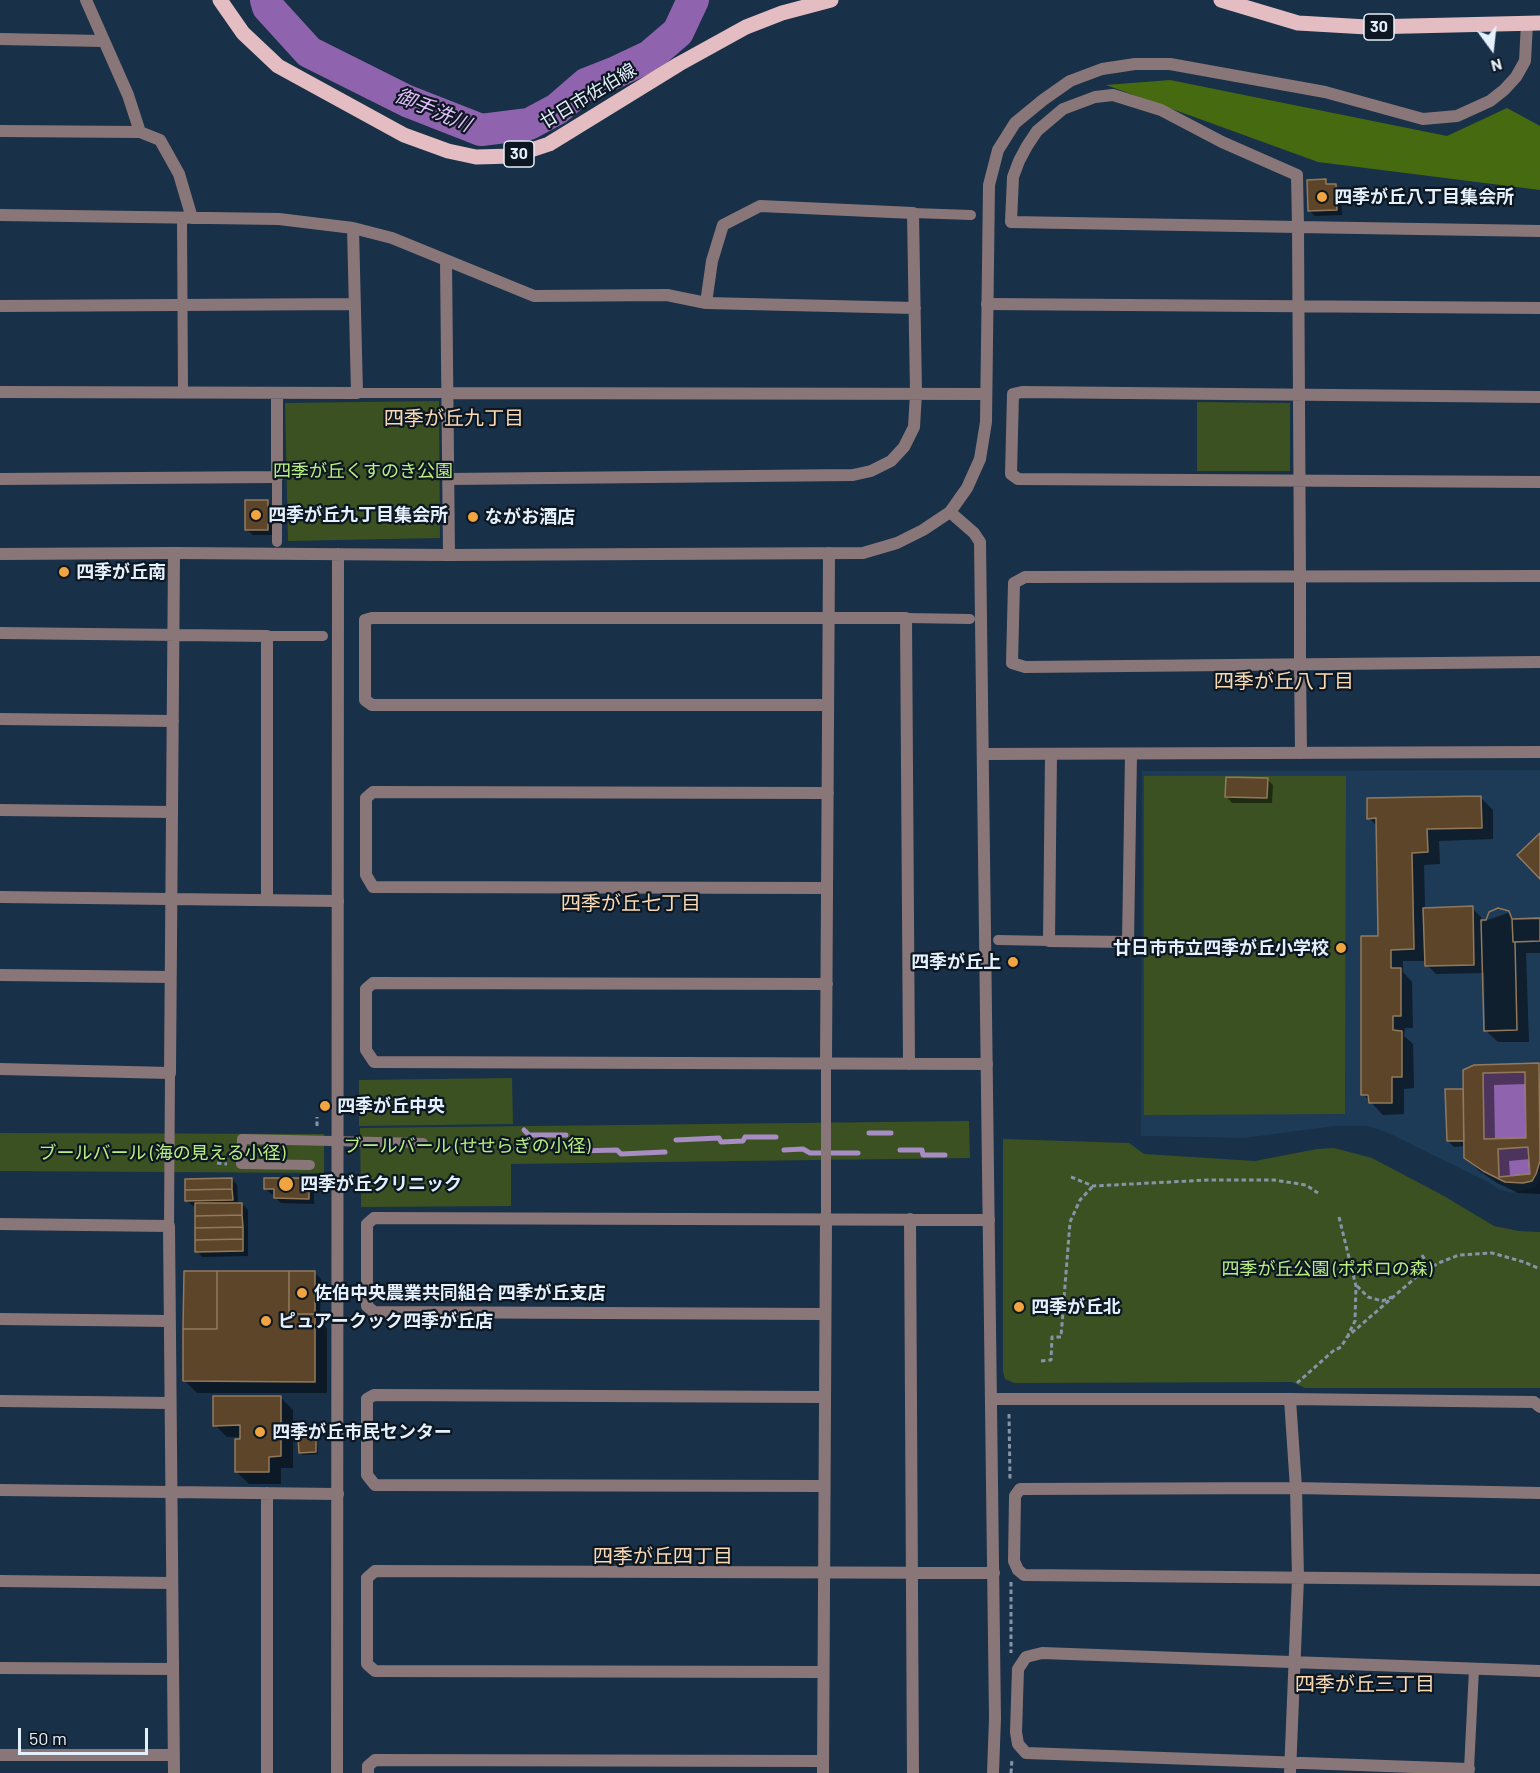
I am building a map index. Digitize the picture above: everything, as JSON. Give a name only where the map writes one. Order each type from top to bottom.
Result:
[{"type":"main road","name":"廿日市佐伯線","points":[[220,0],[243,33],[278,66],[404,135],[448,151],[476,157],[513,156],[549,144],[679,64],[746,27],[782,13],[831,0]]},
{"type":"main road","name":"30","points":[[1221,0],[1298,23],[1367,27],[1534,23]]},
{"type":"street","points":[[86,0],[128,95],[140,132]]},
{"type":"street","points":[[0,554],[450,555],[863,552],[897,543],[924,530],[950,512],[967,488],[980,459],[986,422],[989,185],[998,150],[1015,123],[1043,100],[1070,81],[1102,69],[1135,64],[1170,64],[1324,92],[1423,119],[1457,116],[1490,101],[1516,76],[1525,61],[1534,23]]},
{"type":"street","points":[[0,39],[104,41]]},
{"type":"street","points":[[1301,753],[1298,227],[1297,175],[1222,142],[1161,110],[1113,95],[1095,97],[1063,109],[1037,131],[1027,146],[1013,177],[1011,222],[1298,227],[1540,231]]},
{"type":"street","points":[[0,131],[140,132],[160,140],[179,174],[187,218],[182,305],[183,392]]},
{"type":"street","points":[[706,303],[712,261],[723,225],[760,206],[971,215]]},
{"type":"street","points":[[449,479],[853,476],[871,471],[891,461],[904,447],[914,427],[916,393],[914,213]]},
{"type":"street","points":[[0,215],[279,219],[353,228],[392,238],[534,296],[667,296],[706,303],[915,308]]},
{"type":"street","points":[[353,228],[357,393]]},
{"type":"street","points":[[446,260],[450,555]]},
{"type":"street","points":[[0,306],[355,304]]},
{"type":"street","points":[[987,304],[1540,308]]},
{"type":"street","points":[[0,392],[986,393]]},
{"type":"street","points":[[277,393],[277,542]]},
{"type":"street","points":[[1540,397],[1013,394],[1011,474],[1018,479],[1540,482]]},
{"type":"street","points":[[0,479],[277,477]]},
{"type":"street","points":[[950,512],[974,533],[980,542],[995,1718],[993,1773]]},
{"type":"street","points":[[368,1773],[368,1766],[375,1760],[823,1767],[829,552]]},
{"type":"street","points":[[174,553],[168,1226],[174,1773]]},
{"type":"street","points":[[338,554],[338,1773]]},
{"type":"street","points":[[1540,576],[1026,577],[1014,584],[1012,663],[1025,667],[1540,662]]},
{"type":"street","points":[[828,705],[372,705],[366,700],[365,620],[372,618],[970,619]]},
{"type":"street","points":[[906,618],[909,1064]]},
{"type":"street","points":[[0,633],[323,636]]},
{"type":"street","points":[[267,636],[267,900]]},
{"type":"street","points":[[0,719],[172,721]]},
{"type":"street","points":[[982,754],[1540,752]]},
{"type":"street","points":[[1049,940],[1051,754]]},
{"type":"street","points":[[998,940],[1128,942],[1131,754]]},
{"type":"street","points":[[827,888],[373,887],[366,875],[366,798],[373,792],[828,793]]},
{"type":"street","points":[[0,810],[172,812]]},
{"type":"street","points":[[0,897],[338,901]]},
{"type":"street","points":[[0,975],[171,977]]},
{"type":"street","points":[[827,984],[373,983],[366,990],[366,1050],[374,1062],[987,1064]]},
{"type":"street","points":[[0,1069],[170,1073]]},
{"type":"street","points":[[310,1165],[241,1164],[242,1139],[423,1143]]},
{"type":"street","points":[[825,1314],[374,1312],[367,1306],[366,1224],[374,1218],[989,1220]]},
{"type":"street","points":[[910,1219],[914,1773]]},
{"type":"street","points":[[0,1224],[168,1226]]},
{"type":"street","points":[[0,1319],[170,1321]]},
{"type":"street","points":[[824,1486],[375,1485],[367,1475],[367,1399],[374,1395],[825,1397]]},
{"type":"street","points":[[991,1399],[1534,1402],[1540,1407]]},
{"type":"street","points":[[1290,1399],[1296,1488],[1298,1578],[1290,1768]]},
{"type":"street","points":[[0,1401],[170,1403]]},
{"type":"street","points":[[1540,1493],[1296,1488],[1020,1489],[1015,1496],[1014,1562],[1024,1575],[1540,1580]]},
{"type":"street","points":[[0,1490],[338,1494]]},
{"type":"street","points":[[267,1493],[267,1773]]},
{"type":"street","points":[[823,1672],[375,1671],[367,1664],[367,1578],[375,1571],[993,1573]]},
{"type":"street","points":[[0,1581],[172,1583]]},
{"type":"street","points":[[1474,1669],[1468,1771],[1290,1768],[1026,1753],[1018,1744],[1016,1732],[1018,1669],[1026,1657],[1042,1653],[1540,1671]]},
{"type":"street","points":[[0,1668],[173,1669]]},
{"type":"street","points":[[0,1755],[174,1755]]},
{"type":"path","points":[[1071,1176],[1093,1186],[1208,1180],[1274,1180],[1306,1185],[1318,1193]]},
{"type":"path","points":[[1041,1360],[1051,1360],[1052,1337],[1061,1337],[1070,1222],[1080,1200],[1093,1186]]},
{"type":"path","points":[[1298,1383],[1341,1347],[1355,1322],[1356,1286],[1339,1217]]},
{"type":"path","points":[[1347,1337],[1422,1272],[1459,1255],[1492,1252],[1540,1269]]},
{"type":"path","points":[[1422,1255],[1430,1268]]},
{"type":"path","points":[[1356,1286],[1368,1297],[1382,1301],[1394,1297]]},
{"type":"path","points":[[1009,1400],[1010,1486]]},
{"type":"path","points":[[1011,1577],[1011,1660]]},
{"type":"path","points":[[1011,1773],[1012,1756]]},
{"type":"shaded area","name":"廿日市市立四季が丘小学校","points":[[1540,770],[1540,1178],[1536,1187],[1512,1193],[1498,1189],[1384,1131],[1367,1126],[1335,1126],[1244,1138],[1141,1136],[1142,771]]},
{"type":"shaded area","points":[[1525,1072],[1526,1138],[1484,1139],[1483,1073]]},
{"type":"shaded area","points":[[1528,1147],[1530,1174],[1499,1177],[1498,1149]]},
{"type":"green space","points":[[1170,80],[1447,136],[1507,108],[1540,126],[1540,190],[1318,162],[1106,85]]},
{"type":"green space","name":"四季が丘くすのき公園","points":[[439,401],[440,538],[288,541],[285,403]]},
{"type":"green space","points":[[1197,402],[1290,403],[1290,471],[1197,471]]},
{"type":"green space","points":[[1144,776],[1346,776],[1345,1114],[1144,1115]]},
{"type":"green space","points":[[512,1078],[513,1124],[359,1126],[359,1080]]},
{"type":"green space","name":"ブールバール (せせらぎの小径)","points":[[969,1121],[970,1158],[511,1164],[511,1206],[361,1207],[360,1128]]},
{"type":"green space","name":"ブールバール (海の見える小径)","points":[[0,1133],[324,1134],[324,1173],[0,1171]]},
{"type":"green space","name":"四季が丘公園 (ポポロの森)","points":[[1003,1139],[1129,1143],[1144,1154],[1255,1161],[1334,1148],[1372,1158],[1444,1196],[1494,1226],[1540,1232],[1540,1388],[1305,1388],[1292,1382],[1014,1383],[1005,1379],[1003,1372]]},
{"type":"building","name":"四季が丘八丁目集会所","points":[[1326,179],[1326,184],[1336,184],[1337,210],[1308,211],[1307,180]]},
{"type":"building","name":"四季が丘九丁目集会所","points":[[245,500],[268,500],[268,530],[245,530]]},
{"type":"building","points":[[1226,777],[1268,778],[1267,798],[1225,797]]},
{"type":"building","points":[[1481,796],[1482,828],[1427,829],[1428,852],[1412,853],[1414,949],[1391,950],[1391,968],[1401,968],[1401,1016],[1393,1016],[1393,1030],[1402,1031],[1402,1077],[1392,1077],[1392,1103],[1369,1103],[1368,1095],[1361,1095],[1361,936],[1378,936],[1376,818],[1367,819],[1367,798]]},
{"type":"building","points":[[1540,833],[1540,879],[1517,855]]},
{"type":"building","points":[[1473,906],[1474,965],[1425,966],[1423,908]]},
{"type":"building","points":[[1498,908],[1509,911],[1512,919],[1540,918],[1540,941],[1515,942],[1517,1030],[1484,1031],[1481,920],[1486,920],[1489,912]]},
{"type":"building","points":[[1498,908],[1509,911],[1512,919],[1513,942],[1515,942],[1517,1030],[1484,1031],[1481,920],[1486,920],[1489,912]]},
{"type":"building","points":[[1540,918],[1540,941],[1513,942],[1512,919]]},
{"type":"building","points":[[1539,1063],[1540,1161],[1532,1181],[1505,1182],[1464,1158],[1463,1070],[1474,1065]],"holes":[[[1525,1072],[1526,1138],[1484,1139],[1483,1073]],[[1528,1147],[1530,1174],[1499,1177],[1498,1149]]]},
{"type":"building","points":[[1445,1089],[1463,1089],[1464,1141],[1447,1141]]},
{"type":"building","points":[[232,1178],[232,1189],[185,1190],[185,1179]]},
{"type":"building","name":"四季が丘クリニック","points":[[264,1178],[309,1178],[309,1199],[274,1198],[274,1189],[264,1189]]},
{"type":"building","points":[[232,1189],[233,1200],[185,1201],[185,1190]]},
{"type":"building","points":[[195,1203],[242,1203],[242,1215],[195,1216]]},
{"type":"building","points":[[242,1215],[243,1227],[195,1228],[195,1216]]},
{"type":"building","points":[[243,1227],[243,1239],[195,1240],[195,1228]]},
{"type":"building","points":[[243,1239],[243,1251],[195,1252],[195,1240]]},
{"type":"building","points":[[184,1271],[217,1271],[217,1329],[183,1329]]},
{"type":"building","name":"ピュアークック四季が丘店","points":[[217,1271],[289,1271],[289,1314],[315,1314],[315,1382],[183,1381],[183,1329],[217,1329]]},
{"type":"building","name":"佐伯中央農業共同組合 四季が丘支店","points":[[289,1271],[315,1271],[315,1314],[289,1314]]},
{"type":"building","name":"四季が丘市民センター","points":[[213,1396],[281,1396],[281,1456],[269,1457],[269,1472],[235,1472],[235,1439],[240,1439],[240,1425],[213,1426]]},
{"type":"building","points":[[316,1437],[316,1452],[299,1453],[298,1438]]},
{"type":"waterway","name":"御手洗川","points":[[266,0],[268,7],[309,52],[407,101],[481,130],[529,124],[557,109],[586,84],[650,56],[678,32],[693,0]]},
{"type":"waterway","points":[[524,1130],[529,1135],[566,1135]]},
{"type":"waterway","points":[[869,1133],[891,1133]]},
{"type":"waterway","points":[[676,1140],[719,1138],[721,1142],[743,1141],[745,1137],[776,1137]]},
{"type":"waterway","points":[[784,1150],[803,1149],[810,1153],[858,1153]]},
{"type":"waterway","points":[[575,1151],[617,1150],[621,1154],[665,1152]]},
{"type":"waterway","points":[[900,1150],[922,1150],[923,1155],[945,1155]]},
{"type":"place","name":"四季が丘八丁目集会所","points":[[1322,197]]},
{"type":"place","name":"四季が丘九丁目集会所","points":[[256,515]]},
{"type":"place","name":"ながお酒店","points":[[473,517]]},
{"type":"place","name":"四季が丘南","points":[[64,572]]},
{"type":"place","name":"廿日市市立四季が丘小学校","points":[[1341,948]]},
{"type":"place","name":"四季が丘上","points":[[1013,962]]},
{"type":"place","name":"四季が丘中央","points":[[325,1106]]},
{"type":"place","name":"四季が丘クリニック","points":[[286,1184]]},
{"type":"place","name":"佐伯中央農業共同組合 四季が丘支店","points":[[302,1293]]},
{"type":"place","name":"四季が丘北","points":[[1019,1307]]},
{"type":"place","name":"ピュアークック四季が丘店","points":[[266,1321]]},
{"type":"place","name":"四季が丘市民センター","points":[[260,1432]]},
{"type":"district","name":"四季が丘九丁目","points":[[454,418]]},
{"type":"district","name":"四季が丘八丁目","points":[[1284,681]]},
{"type":"district","name":"四季が丘七丁目","points":[[631,903]]},
{"type":"district","name":"四季が丘四丁目","points":[[663,1556]]},
{"type":"district","name":"四季が丘三丁目","points":[[1365,1684]]}]
